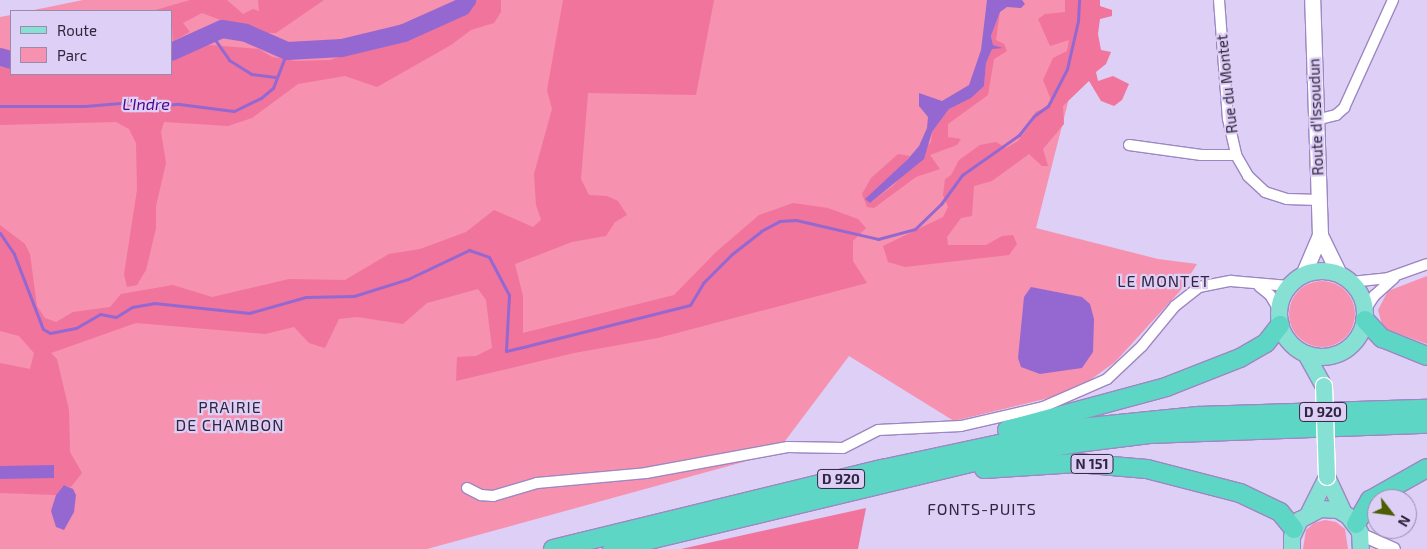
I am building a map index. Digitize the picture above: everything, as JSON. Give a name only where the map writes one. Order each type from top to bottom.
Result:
[{"type":"highway","points":[[1365,315],[1382,338],[1427,356]]},
{"type":"highway","name":"D 920","points":[[917,461],[978,438],[1166,387],[1240,358],[1266,343],[1280,318]]},
{"type":"highway","name":"D 920","points":[[553,549],[917,461],[1069,429],[1132,421],[1427,409]]},
{"type":"highway","name":"D 920","points":[[612,549],[998,456],[1149,434],[1427,424]]},
{"type":"highway","name":"N 151","points":[[877,485],[911,484],[980,470],[1077,463],[1115,465],[1178,476],[1240,493],[1280,512],[1294,529]]},
{"type":"highway","points":[[1355,530],[1370,500],[1427,468]]},
{"type":"main road","name":"Route d'Issoudun","points":[[1303,275],[1320,229],[1312,0]]},
{"type":"main road","name":"Route d'Issoudun","points":[[1320,229],[1345,278]]},
{"type":"main road","points":[[1306,354],[1322,357],[1338,354],[1351,346],[1365,315],[1361,294],[1345,278],[1321,270],[1303,275],[1289,286],[1280,318],[1290,342],[1306,354],[1324,386]]},
{"type":"main road","points":[[1338,354],[1324,386],[1327,476],[1355,530]]},
{"type":"main road","points":[[1292,549],[1294,529],[1309,513],[1327,476]]},
{"type":"main road","points":[[1309,513],[1320,508],[1355,530]]},
{"type":"street","name":"Rue du Montet","points":[[1219,0],[1228,119],[1236,155],[1248,176],[1265,192],[1287,199],[1320,200]]},
{"type":"street","points":[[1316,120],[1336,115],[1344,108],[1393,0]]},
{"type":"street","points":[[1129,145],[1200,155],[1236,155]]},
{"type":"street","points":[[1345,278],[1396,276],[1427,264]]},
{"type":"street","points":[[1365,315],[1374,296],[1396,276]]},
{"type":"street","points":[[467,488],[481,495],[493,496],[537,483],[646,474],[788,447],[843,448],[878,430],[961,426],[1042,407],[1108,379],[1192,291],[1216,282],[1289,286]]},
{"type":"street","points":[[1251,283],[1267,292],[1280,318]]},
{"type":"street","points":[[1355,530],[1394,549]]},
{"type":"green space","points":[[83,0],[1082,0],[1078,63],[1036,228],[1158,259],[1197,264],[1180,291],[1115,362],[1086,383],[1053,397],[954,421],[849,356],[776,453],[427,549],[0,549],[0,17],[10,15],[10,75],[172,75],[172,10],[34,10]]},
{"type":"green space","points":[[1427,276],[1427,344],[1383,328],[1378,310],[1388,291]]},
{"type":"green space","points":[[1315,281],[1329,281],[1341,286],[1350,295],[1355,307],[1353,327],[1346,338],[1329,347],[1315,347],[1303,342],[1294,333],[1289,321],[1289,307],[1294,295],[1303,286]]},
{"type":"green space","points":[[1325,520],[1336,522],[1345,529],[1348,549],[1303,549],[1306,530],[1314,523]]},
{"type":"shaded area","points":[[190,0],[227,0],[243,14],[253,9],[259,11],[258,0],[324,0],[276,33],[255,33],[202,13],[183,23],[190,32],[173,41],[172,10],[155,10]]},
{"type":"shaded area","points":[[475,0],[501,0],[501,12],[494,23],[471,30],[451,45],[377,87],[345,76],[298,84],[252,118],[228,126],[164,122],[161,132],[166,163],[156,206],[156,228],[146,270],[137,285],[127,287],[124,274],[137,190],[136,143],[129,129],[116,122],[0,125],[0,67],[10,69],[10,75],[172,75],[172,57],[210,45],[259,49],[272,57],[296,61],[330,60],[433,25]]},
{"type":"shaded area","points":[[563,0],[714,0],[696,95],[588,93],[581,179],[589,195],[607,196],[618,201],[627,215],[615,222],[606,236],[572,242],[515,264],[523,296],[523,333],[674,295],[716,252],[759,215],[793,203],[828,208],[858,219],[866,228],[853,241],[853,261],[867,283],[658,338],[574,353],[456,381],[457,357],[476,356],[492,348],[486,300],[478,289],[427,303],[403,324],[357,317],[339,319],[325,348],[309,343],[294,327],[265,334],[136,323],[51,353],[57,359],[69,410],[70,452],[82,473],[71,487],[64,485],[56,495],[0,493],[0,363],[30,369],[34,353],[19,336],[0,331],[0,225],[25,244],[30,254],[37,306],[45,318],[56,322],[73,312],[110,307],[121,294],[173,285],[212,297],[289,279],[345,280],[389,254],[420,249],[466,232],[494,210],[533,227],[541,220],[536,205],[534,174],[552,109],[547,90]]},
{"type":"shaded area","points":[[987,0],[1022,0],[1025,4],[1021,8],[1007,7],[1000,12],[991,36],[993,45],[1003,48],[992,49],[986,63],[984,86],[971,98],[949,109],[932,132],[924,159],[870,203],[865,199],[908,159],[919,146],[927,128],[928,117],[919,106],[919,93],[942,101],[969,85],[981,50]]},
{"type":"shaded area","points":[[1065,0],[1100,0],[1100,6],[1112,10],[1112,16],[1100,19],[1098,34],[1101,50],[1111,52],[1106,64],[1096,72],[1098,81],[1113,76],[1129,84],[1122,100],[1114,106],[1101,101],[1089,81],[1063,106],[1064,124],[1043,149],[1048,166],[1042,166],[1029,154],[992,181],[974,186],[972,216],[961,218],[947,237],[948,245],[986,245],[1002,236],[1013,235],[1017,244],[1009,255],[905,267],[888,262],[883,246],[943,217],[948,207],[943,195],[945,179],[951,175],[959,160],[980,145],[996,142],[1006,148],[1018,141],[1034,119],[1035,112],[1050,106],[1052,102],[1043,80],[1053,58],[1067,51],[1069,40],[1050,46],[1038,19],[1045,14],[1065,12]]},
{"type":"shaded area","points":[[1000,12],[996,40],[1004,44],[1007,51],[994,59],[988,95],[948,124],[948,137],[961,139],[957,145],[930,155],[940,169],[916,177],[874,208],[867,207],[862,194],[871,178],[898,154],[910,156],[870,203],[894,185],[931,142],[932,132],[949,109],[984,86],[986,63],[992,48],[1002,48],[993,45],[991,36]]},
{"type":"shaded area","points":[[1031,287],[1082,297],[1090,304],[1094,319],[1093,352],[1082,368],[1040,374],[1021,367],[1018,358],[1024,297]]},
{"type":"shaded area","points":[[54,465],[54,478],[0,479],[0,466]]},
{"type":"shaded area","points":[[64,485],[73,489],[76,495],[74,512],[64,530],[56,527],[51,511],[56,495]]},
{"type":"shaded area","points":[[866,508],[858,549],[681,549]]},
{"type":"waterway","name":"L'Indre","points":[[172,52],[222,29],[246,33],[287,51],[342,48],[404,33],[462,7],[467,0]]},
{"type":"waterway","points":[[0,233],[14,254],[43,329],[50,333],[76,328],[100,314],[116,317],[132,307],[154,303],[249,313],[306,297],[354,296],[408,279],[469,250],[489,257],[509,295],[506,351],[690,305],[703,283],[732,254],[761,231],[780,221],[796,220],[878,239],[915,229],[941,204],[962,175],[1019,135],[1034,116],[1048,106],[1067,69],[1078,21],[1079,0]]},
{"type":"waterway","name":"L'Indre","points":[[211,34],[229,60],[251,74],[277,77]]},
{"type":"waterway","name":"L'Indre","points":[[0,106],[85,106],[132,102],[148,106],[179,104],[234,111],[261,98],[273,88],[287,51]]},
{"type":"waterway","name":"L'Indre","points":[[0,57],[10,60]]},
{"type":"district","name":"LE MONTET","points":[[1164,281]]},
{"type":"district","name":"PRAIRIE DE CHAMBON","points":[[230,416]]},
{"type":"district","name":"FONTS-PUITS","points":[[982,509]]}]
